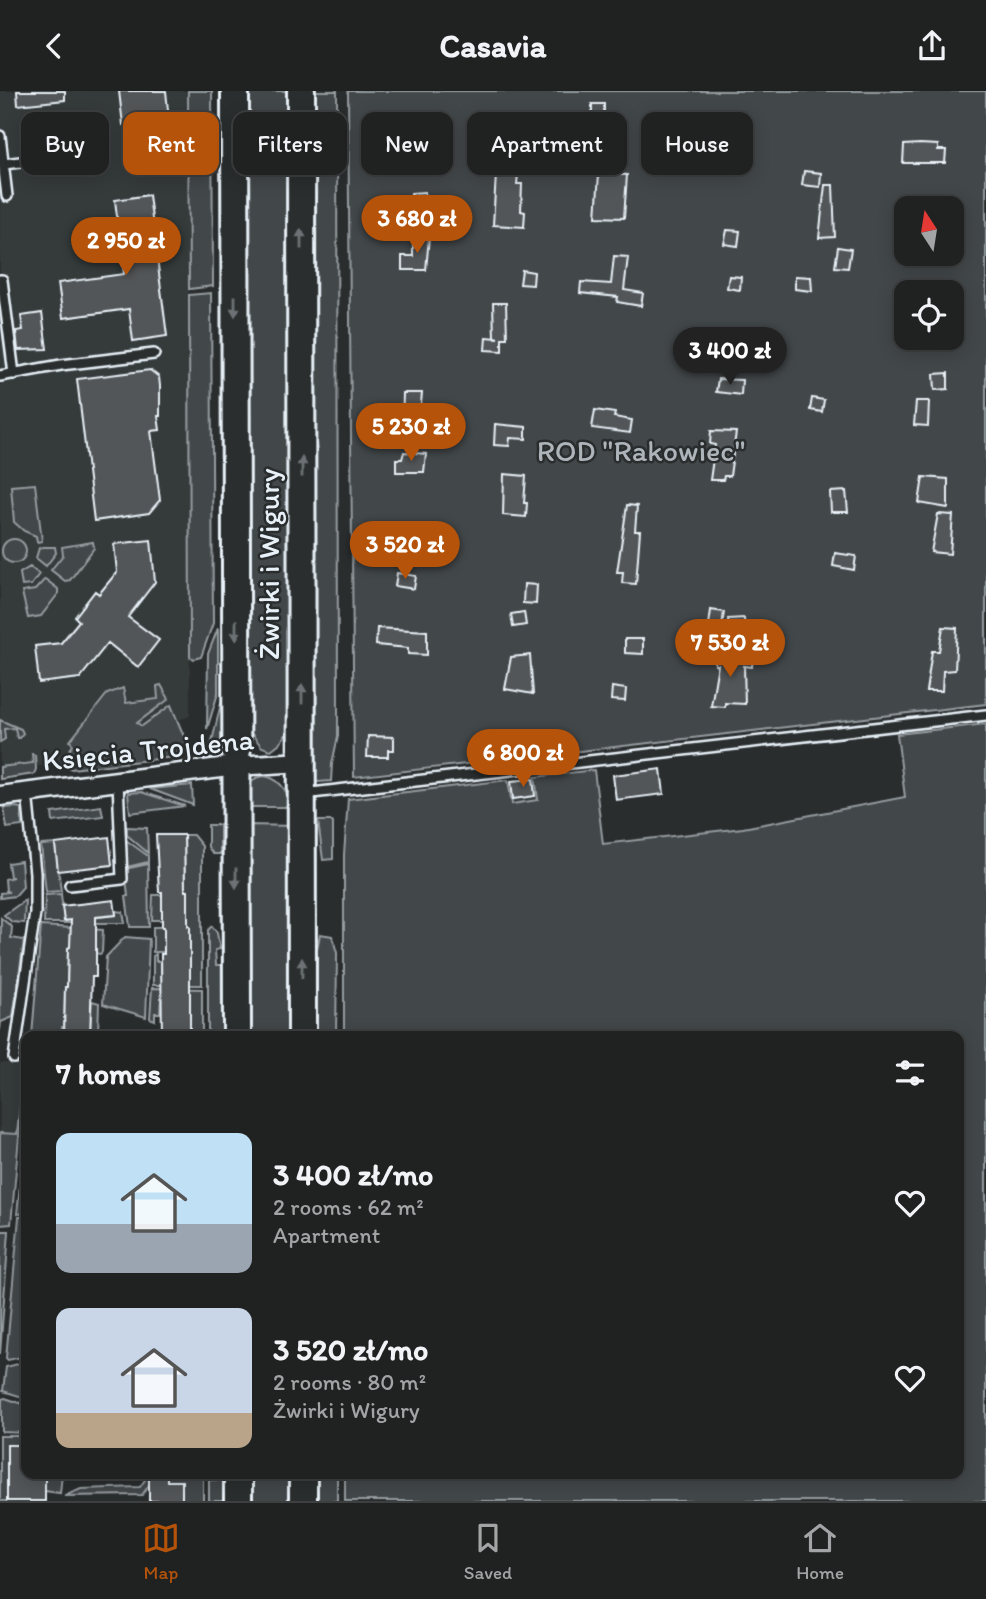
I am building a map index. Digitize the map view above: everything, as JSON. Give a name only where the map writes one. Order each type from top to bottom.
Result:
[{"type":"main road","name":"Żwirki i Wigury","points":[[235,91],[237,1031]]},
{"type":"main road","name":"Żwirki i Wigury","points":[[301,91],[302,1031]]},
{"type":"main road","points":[[238,1479],[238,1501]]},
{"type":"main road","points":[[303,1479],[303,1501]]},
{"type":"street","name":"Księcia Trojdena","points":[[0,796],[236,766],[303,762]]},
{"type":"lane","points":[[0,136],[7,196]]},
{"type":"lane","points":[[4,164],[21,162]]},
{"type":"lane","points":[[0,280],[14,374]]},
{"type":"lane","points":[[0,376],[61,365],[154,354]]},
{"type":"lane","points":[[303,794],[986,715]]},
{"type":"lane","points":[[70,885],[122,879],[118,781]]},
{"type":"lane","points":[[14,1058],[35,904],[35,873],[27,792]]},
{"type":"shaded area","points":[[0,91],[188,91],[188,112],[123,112],[123,175],[188,175],[190,716],[64,763],[0,771]]},
{"type":"shaded area","points":[[535,777],[538,800],[511,804],[508,780]]},
{"type":"shaded area","points":[[0,1063],[21,1063],[21,1093],[9,1215],[0,1216]]},
{"type":"green space","points":[[188,91],[212,91],[212,112],[188,112]]},
{"type":"green space","points":[[245,91],[292,91],[292,112],[245,112]]},
{"type":"green space","points":[[311,91],[337,91],[337,112],[311,112]]},
{"type":"green space","name":"ROD \"Rakowiec\"","points":[[348,91],[986,91],[986,704],[354,777]]},
{"type":"green space","points":[[188,175],[212,175],[213,286],[189,289]]},
{"type":"green space","points":[[245,175],[292,175],[291,725],[281,742],[271,750],[262,747],[247,728]]},
{"type":"green space","points":[[311,175],[337,175],[338,736],[331,781],[318,782],[313,776]]},
{"type":"green space","points":[[211,293],[213,623],[201,657],[194,659],[190,657],[189,295]]},
{"type":"green space","points":[[223,403],[227,724],[223,739],[209,754],[223,695]]},
{"type":"green space","points":[[35,484],[42,541],[37,542],[36,536],[24,531],[14,522],[11,486]]},
{"type":"green space","points":[[14,539],[23,542],[26,551],[23,560],[14,563],[5,560],[2,551],[5,542]]},
{"type":"green space","points":[[93,542],[94,548],[70,580],[65,581],[51,570],[63,555],[62,547]]},
{"type":"green space","points":[[55,547],[56,553],[46,566],[36,558],[39,548]]},
{"type":"green space","points":[[30,567],[39,574],[31,585],[22,586],[20,573]]},
{"type":"green space","points":[[45,579],[58,589],[58,594],[41,616],[28,618],[22,592],[35,590]]},
{"type":"green space","points":[[218,628],[218,693],[207,729],[208,654]]},
{"type":"green space","points":[[161,685],[169,699],[137,723],[142,726],[171,705],[188,746],[182,756],[72,769],[65,766],[64,758],[73,745],[70,741],[107,694],[123,688],[126,703],[158,699],[157,686]]},
{"type":"green space","points":[[0,720],[21,729],[23,733],[17,738],[15,728],[4,729],[5,739],[0,742]]},
{"type":"green space","points":[[986,724],[986,1501],[345,1501],[345,1479],[964,1479],[964,1031],[344,1031],[344,855],[348,799],[508,780],[512,804],[538,800],[535,777],[594,770],[603,844],[743,828],[905,797],[897,734]]},
{"type":"green space","points":[[32,754],[35,755],[34,774],[0,779],[0,767],[33,763]]},
{"type":"green space","points":[[270,777],[283,787],[293,807],[245,807],[247,786],[256,778]]},
{"type":"green space","points":[[192,785],[193,805],[150,789]]},
{"type":"green space","points":[[141,792],[185,806],[130,813],[128,793]]},
{"type":"green space","points":[[101,806],[103,816],[53,822],[52,813]]},
{"type":"green space","points":[[4,808],[21,808],[22,826],[7,828]]},
{"type":"green space","points":[[318,821],[333,823],[333,859],[323,860]]},
{"type":"green space","points":[[208,825],[220,825],[220,854],[213,854],[208,847]]},
{"type":"green space","points":[[245,825],[294,826],[293,1031],[246,1031]]},
{"type":"green space","points":[[127,827],[147,828],[148,853],[127,835]]},
{"type":"green space","points":[[184,835],[193,835],[202,846],[202,985],[153,985],[153,956],[156,954],[156,961],[161,961],[161,976],[189,976],[190,927],[188,891],[185,890]]},
{"type":"green space","points":[[126,840],[148,856],[148,862],[127,867]]},
{"type":"green space","points":[[55,844],[61,891],[46,892],[41,845]]},
{"type":"green space","points":[[21,861],[23,887],[15,896],[0,898],[0,893],[9,892],[6,891],[5,879],[13,877],[10,877],[8,863]]},
{"type":"green space","points":[[148,864],[149,927],[130,927],[125,869]]},
{"type":"green space","points":[[61,894],[64,921],[116,915],[116,911],[123,912],[125,923],[44,923],[45,895]]},
{"type":"green space","points":[[153,895],[162,895],[162,920],[152,920]]},
{"type":"green space","points":[[25,900],[24,923],[12,922],[4,915]]},
{"type":"green space","points":[[1,918],[12,927],[11,938],[24,940],[13,1017],[1,1022],[0,1030]]},
{"type":"green space","points":[[41,926],[103,930],[100,954],[68,948],[62,1031],[32,1031]]},
{"type":"green space","points":[[212,926],[217,933],[220,949],[215,950],[216,965],[227,965],[227,1031],[208,1031],[208,930]]},
{"type":"green space","points":[[153,927],[164,927],[164,952],[153,952]]},
{"type":"green space","points":[[320,934],[332,936],[337,953],[336,1031],[313,1031],[313,971]]},
{"type":"green space","points":[[125,937],[149,939],[146,1017],[103,1004],[106,957]]},
{"type":"green space","points":[[152,988],[202,989],[202,1031],[190,1031],[189,998],[161,998],[160,1013],[155,1013],[155,1020],[150,1018]]},
{"type":"green space","points":[[92,1001],[99,1003],[98,1031],[90,1031]]},
{"type":"green space","points":[[21,1094],[11,1224],[0,1225],[0,1133],[17,1134]]},
{"type":"green space","points":[[21,1176],[21,1214],[17,1214]]},
{"type":"green space","points":[[21,1217],[21,1357],[8,1360],[6,1358]]},
{"type":"green space","points":[[0,1231],[9,1231],[0,1354]]},
{"type":"green space","points":[[21,1363],[21,1396],[3,1391],[6,1367]]},
{"type":"green space","points":[[2,1399],[21,1403],[21,1433],[2,1432]]},
{"type":"green space","points":[[0,1436],[21,1436],[21,1445],[7,1445],[7,1501],[0,1501]]},
{"type":"green space","points":[[45,1479],[61,1479],[60,1493],[45,1491]]},
{"type":"green space","points":[[146,1479],[149,1479],[149,1485],[142,1495],[64,1496],[81,1489],[140,1487]]},
{"type":"green space","points":[[203,1479],[203,1501],[182,1501],[181,1481],[167,1481]]},
{"type":"green space","points":[[247,1479],[293,1479],[294,1501],[247,1501]]},
{"type":"green space","points":[[313,1479],[337,1479],[337,1501],[313,1501]]},
{"type":"green space","points":[[209,1480],[228,1480],[228,1501],[209,1501]]},
{"type":"building","points":[[17,91],[65,91],[65,100],[18,105]]},
{"type":"building","points":[[119,91],[166,91],[168,112],[123,112],[123,125]]},
{"type":"building","points":[[592,104],[604,104],[604,112],[592,112]]},
{"type":"building","points":[[904,145],[938,145],[938,150],[946,150],[945,163],[903,163]]},
{"type":"building","points":[[804,171],[821,173],[820,187],[802,185]]},
{"type":"building","points":[[496,175],[518,175],[517,184],[522,184],[521,211],[525,212],[524,227],[493,225]]},
{"type":"building","points":[[599,175],[627,175],[624,218],[596,217]]},
{"type":"building","points":[[825,185],[833,185],[835,237],[819,238]]},
{"type":"building","points":[[425,192],[425,207],[411,207],[411,193]]},
{"type":"building","points":[[149,195],[167,336],[133,341],[129,309],[63,318],[58,283],[124,274],[115,200]]},
{"type":"building","points":[[392,205],[406,205],[406,222],[392,222]]},
{"type":"building","points":[[727,230],[740,231],[738,246],[724,244]]},
{"type":"building","points":[[413,236],[429,237],[426,270],[402,270],[402,256],[413,256]]},
{"type":"building","points":[[838,247],[851,249],[848,268],[835,267]]},
{"type":"building","points":[[614,256],[628,257],[624,290],[643,293],[641,306],[617,302],[618,297],[580,293],[581,282],[611,284]]},
{"type":"building","points":[[522,270],[534,272],[533,285],[520,284]]},
{"type":"building","points":[[729,276],[741,277],[740,290],[727,288]]},
{"type":"building","points":[[795,276],[811,277],[812,291],[795,289]]},
{"type":"building","points":[[493,303],[506,303],[507,338],[502,338],[502,351],[485,350],[486,337],[498,338],[494,337]]},
{"type":"building","points":[[42,313],[47,349],[18,350],[16,331],[23,330],[21,316]]},
{"type":"building","points":[[150,370],[159,377],[160,386],[160,430],[151,431],[160,500],[149,513],[94,521],[77,379]]},
{"type":"building","points":[[948,373],[948,389],[935,390],[934,374]]},
{"type":"building","points":[[718,379],[742,380],[741,395],[716,392]]},
{"type":"building","points":[[403,393],[422,393],[420,414],[439,416],[438,429],[402,429]]},
{"type":"building","points":[[812,398],[824,400],[822,412],[810,410]]},
{"type":"building","points":[[916,401],[929,401],[928,426],[914,425]]},
{"type":"building","points":[[595,410],[615,413],[614,417],[632,420],[630,433],[592,428]]},
{"type":"building","points":[[495,424],[526,427],[526,439],[510,438],[509,446],[494,445]]},
{"type":"building","points":[[711,431],[736,432],[730,476],[724,476],[723,480],[710,480],[715,445],[710,444]]},
{"type":"building","points":[[404,452],[426,454],[424,472],[396,472],[396,459],[402,459]]},
{"type":"building","points":[[504,474],[526,476],[526,517],[503,515]]},
{"type":"building","points":[[923,477],[948,479],[948,508],[919,503]]},
{"type":"building","points":[[846,491],[848,512],[831,512],[830,492]]},
{"type":"building","points":[[627,505],[637,506],[635,531],[640,531],[636,584],[622,583],[623,572],[617,572]]},
{"type":"building","points":[[938,514],[953,515],[950,554],[931,552]]},
{"type":"building","points":[[151,540],[155,582],[128,617],[159,640],[138,667],[108,643],[80,678],[39,683],[35,646],[61,643],[79,621],[75,617],[95,591],[99,594],[117,572],[114,544]]},
{"type":"building","points":[[835,553],[856,556],[854,570],[833,566]]},
{"type":"building","points":[[397,573],[416,576],[414,589],[395,586]]},
{"type":"building","points":[[524,584],[537,585],[536,604],[523,603]]},
{"type":"building","points":[[711,610],[724,612],[722,626],[709,625]]},
{"type":"building","points":[[524,612],[526,625],[513,627],[511,614]]},
{"type":"building","points":[[744,618],[745,632],[729,633],[728,619]]},
{"type":"building","points":[[943,627],[957,628],[955,670],[943,671],[942,691],[926,691],[932,651],[939,651]]},
{"type":"building","points":[[377,628],[427,631],[427,655],[408,654],[408,648],[376,645]]},
{"type":"building","points":[[625,639],[643,639],[643,654],[625,653]]},
{"type":"building","points":[[716,653],[753,656],[752,667],[744,666],[745,704],[725,703],[725,707],[711,706],[718,665],[715,665]]},
{"type":"building","points":[[530,655],[533,694],[505,689],[511,657]]},
{"type":"building","points":[[612,687],[626,689],[625,701],[611,700]]},
{"type":"building","points":[[368,736],[394,737],[394,750],[388,750],[388,757],[367,757]]},
{"type":"building","points":[[661,769],[664,794],[616,800],[613,775]]},
{"type":"building","points":[[533,779],[535,796],[513,799],[511,781]]},
{"type":"building","points":[[156,835],[184,835],[185,891],[188,891],[190,926],[190,1031],[162,1031],[161,954],[164,954],[164,927],[162,892],[159,892]]},
{"type":"building","points":[[109,837],[112,865],[58,871],[55,844]]},
{"type":"building","points":[[114,900],[116,915],[96,917],[96,977],[92,977],[90,1031],[64,1031],[71,920],[64,921],[62,906]]},
{"type":"building","points":[[7,1445],[21,1445],[21,1479],[45,1479],[45,1501],[7,1501]]},
{"type":"building","points":[[149,1479],[182,1481],[182,1501],[149,1501]]}]
